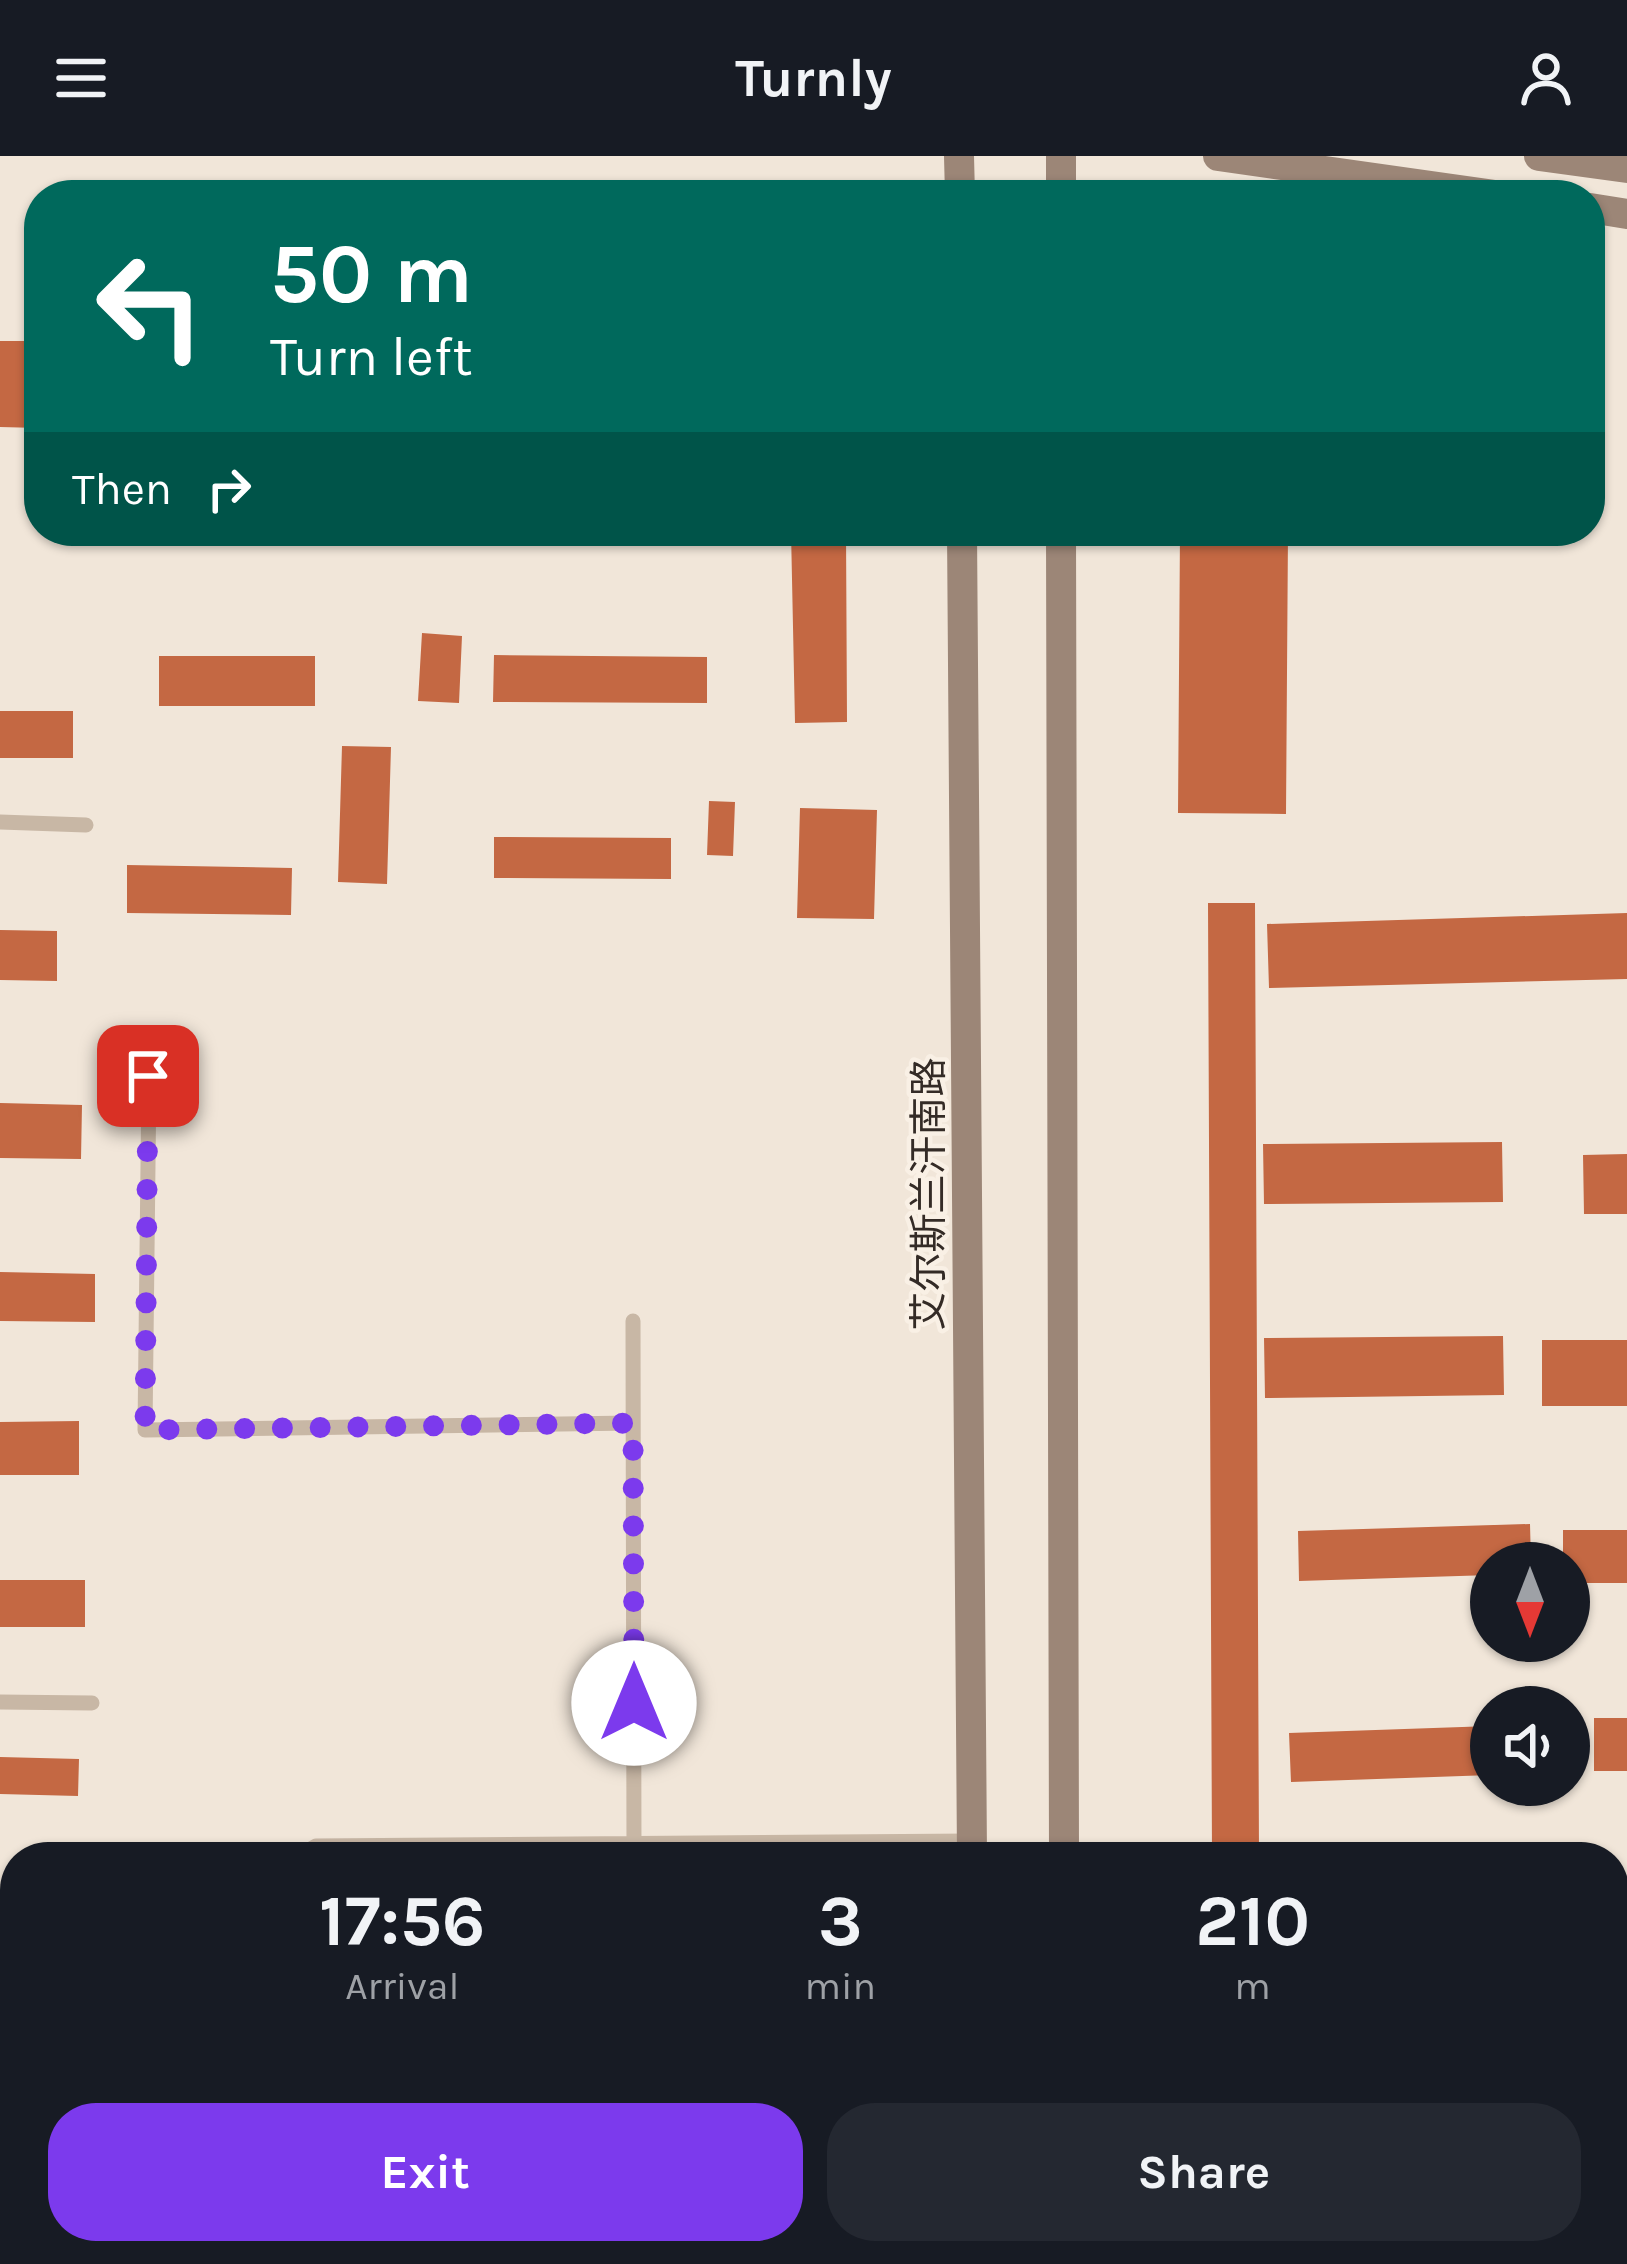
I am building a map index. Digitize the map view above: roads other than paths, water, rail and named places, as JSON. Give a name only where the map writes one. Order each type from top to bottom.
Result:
[{"type":"main road","points":[[1218,156],[1388,180]]},
{"type":"main road","points":[[1539,156],[1627,168]]},
{"type":"main road","name":"艾尔斯兰汗南路","points":[[962,546],[972,1842]]},
{"type":"main road","points":[[1061,546],[1064,1842]]},
{"type":"lane","points":[[0,822],[86,825]]},
{"type":"lane","points":[[148,1076],[145,1430],[633,1423]]},
{"type":"lane","points":[[633,1321],[634,1842]]},
{"type":"lane","points":[[0,1702],[92,1702]]}]
